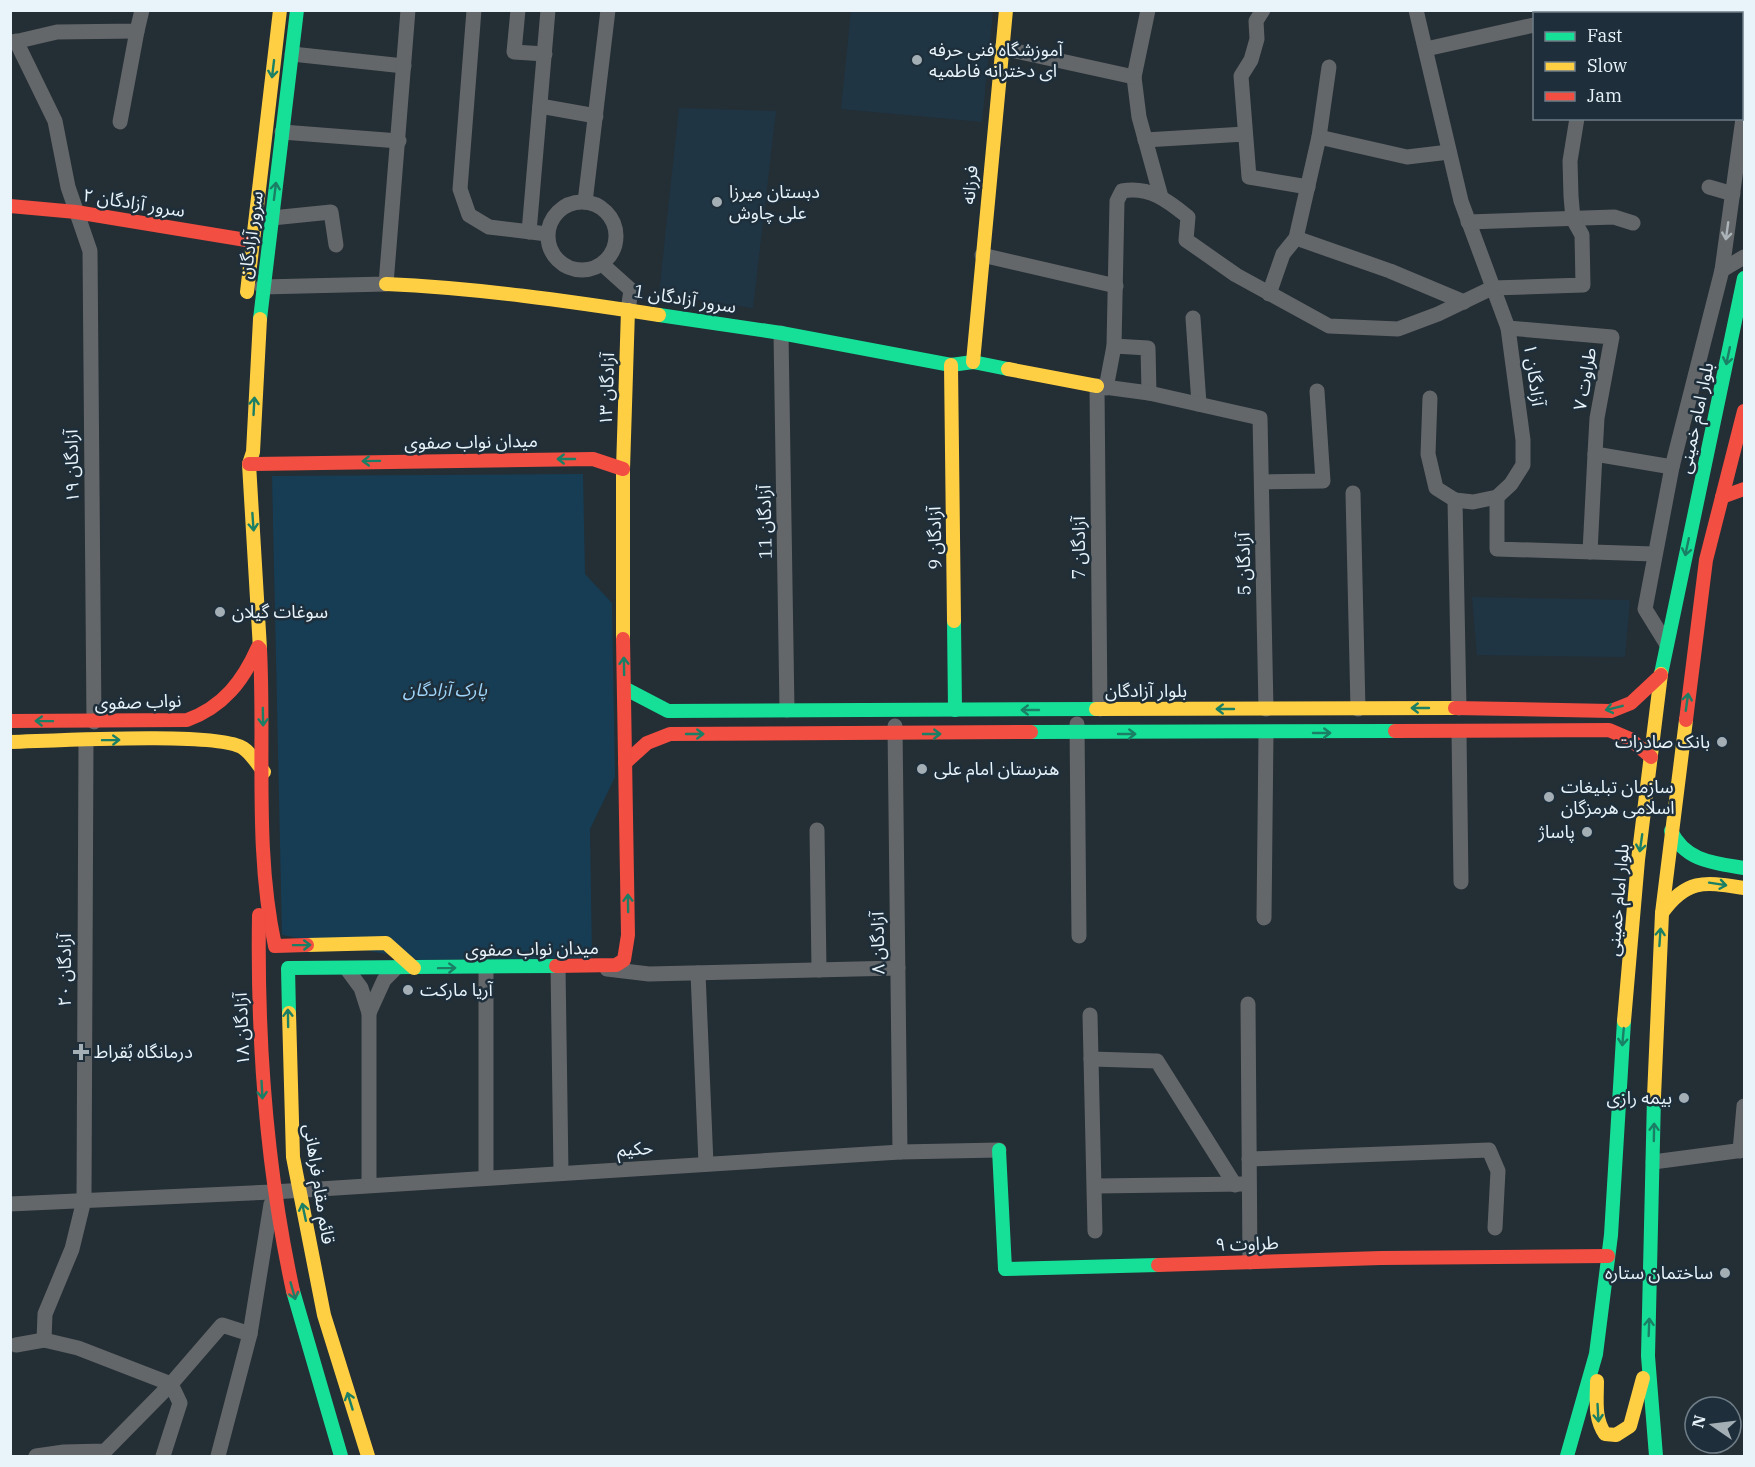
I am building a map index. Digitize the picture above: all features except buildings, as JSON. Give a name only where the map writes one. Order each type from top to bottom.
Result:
[{"type":"main road","name":"سرور آزادگان","points":[[246,310],[252,241],[280,10]]},
{"type":"main road","name":"سرور آزادگان","points":[[244,459],[253,452],[262,287],[297,10]]},
{"type":"main road","name":"فرزانه","points":[[973,362],[1006,10]]},
{"type":"main road","name":"سرور آزادگان ۲","points":[[10,206],[76,212],[252,241]]},
{"type":"main road","name":"بلوار امام خمینی","points":[[1566,1456],[1596,1354],[1608,1256],[1634,903],[1661,675],[1744,278]]},
{"type":"main road","name":"سرور آزادگان 1","points":[[386,284],[456,287],[628,310],[781,333],[951,365],[973,362],[1102,387]]},
{"type":"main road","name":"آزادگان ۱۳","points":[[623,469],[628,310]]},
{"type":"main road","name":"آزادگان 9","points":[[951,365],[955,710]]},
{"type":"main road","points":[[241,411],[262,639],[264,772],[261,863],[275,946],[386,943],[414,968]]},
{"type":"main road","points":[[1656,1456],[1648,1356],[1657,985],[1662,913],[1706,560],[1744,417]]},
{"type":"main road","name":"میدان نواب صفوی","points":[[244,459],[593,459],[623,469],[628,935],[624,960],[616,965],[587,966],[346,969]]},
{"type":"main road","points":[[1722,497],[1744,489]]},
{"type":"main road","name":"نواب صفوی","points":[[10,721],[94,722],[196,718],[214,709],[237,687],[249,670],[262,639]]},
{"type":"main road","name":"بلوار آزادگان","points":[[624,688],[668,711],[1459,708],[1611,711],[1631,703],[1661,675]]},
{"type":"main road","points":[[1459,708],[1459,732]]},
{"type":"main road","points":[[1266,709],[1266,733]]},
{"type":"main road","points":[[668,711],[662,716],[660,723],[670,735]]},
{"type":"main road","points":[[196,718],[208,720],[211,726],[211,732],[203,739]]},
{"type":"main road","points":[[625,763],[647,743],[670,735],[1609,730],[1630,739],[1651,757]]},
{"type":"main road","name":"نواب صفوی","points":[[10,741],[203,739],[230,742],[244,748],[264,772]]},
{"type":"main road","points":[[1671,831],[1674,841],[1693,858],[1744,868]]},
{"type":"main road","name":"آزادگان ۱۸","points":[[261,863],[258,925],[261,1055],[265,1130],[273,1192]]},
{"type":"main road","points":[[1662,913],[1674,895],[1689,884],[1700,882],[1744,888]]},
{"type":"main road","name":"قائم مقام فراهانی","points":[[346,969],[288,968],[290,1118],[299,1189],[324,1315],[368,1456]]},
{"type":"main road","name":"طراوت ۹","points":[[999,1150],[1005,1269],[1608,1256]]},
{"type":"main road","points":[[273,1192],[290,1280],[341,1456]]},
{"type":"main road","points":[[1596,1354],[1599,1427],[1605,1434],[1616,1435],[1630,1426],[1648,1356]]},
{"type":"street","points":[[120,122],[142,10]]},
{"type":"street","points":[[386,284],[408,10]]},
{"type":"street","points":[[474,10],[460,189],[469,215],[489,227],[547,234]]},
{"type":"street","points":[[519,10],[514,52],[545,54]]},
{"type":"street","points":[[530,232],[549,10]]},
{"type":"street","points":[[585,202],[608,10]]},
{"type":"street","points":[[1148,10],[1134,77],[1145,140],[1161,197],[1188,217],[1186,240],[1269,294],[1329,326],[1398,329],[1492,288],[1583,285],[1582,235],[1573,219],[1570,161],[1577,120]]},
{"type":"street","points":[[1263,10],[1256,21],[1257,39],[1251,60],[1241,76],[1249,177],[1308,187]]},
{"type":"street","name":"آزادگان ۱","points":[[1416,10],[1468,222],[1508,328],[1524,440],[1523,465],[1511,484],[1497,497]]},
{"type":"street","points":[[1621,12],[1651,10]]},
{"type":"street","points":[[1426,49],[1533,25]]},
{"type":"street","points":[[13,42],[57,32],[137,31]]},
{"type":"street","name":"آزادگان ۱۹","points":[[13,42],[55,121],[76,212],[90,251],[94,722]]},
{"type":"street","points":[[1002,48],[1134,77]]},
{"type":"street","points":[[292,54],[404,66]]},
{"type":"street","points":[[1269,294],[1283,254],[1296,238],[1319,137],[1329,66]]},
{"type":"street","points":[[540,106],[596,116]]},
{"type":"street","points":[[1666,644],[1645,609],[1671,468],[1722,270],[1743,120]]},
{"type":"street","points":[[282,132],[399,141]]},
{"type":"street","points":[[1145,140],[1245,134]]},
{"type":"street","points":[[1319,137],[1407,157],[1449,152]]},
{"type":"street","points":[[1709,187],[1733,194]]},
{"type":"street","name":"آزادگان 7","points":[[1100,709],[1102,387],[1114,346],[1117,201],[1122,190],[1144,190],[1161,197]]},
{"type":"street","points":[[585,202],[606,212],[616,233],[615,245],[602,264],[591,270],[570,269],[553,255],[547,234],[555,214],[574,203],[585,202]]},
{"type":"street","points":[[272,218],[331,212],[336,245]]},
{"type":"street","points":[[1468,222],[1614,217],[1633,223]]},
{"type":"street","points":[[1296,238],[1390,271],[1464,302]]},
{"type":"street","points":[[982,255],[1116,286]]},
{"type":"street","points":[[1722,270],[1744,257]]},
{"type":"street","points":[[602,264],[631,290],[628,310]]},
{"type":"street","name":"سرور آزادگان 1","points":[[262,287],[386,284]]},
{"type":"street","points":[[1102,387],[1149,393],[1199,404],[1193,318]]},
{"type":"street","name":"طراوت ۷","points":[[1508,328],[1612,337],[1597,418],[1595,454]]},
{"type":"street","name":"آزادگان 11","points":[[781,333],[787,710]]},
{"type":"street","points":[[1114,346],[1148,348],[1149,393]]},
{"type":"street","points":[[1262,482],[1323,481],[1317,391]]},
{"type":"street","points":[[1430,398],[1428,454],[1436,488],[1455,500],[1473,502],[1497,497],[1497,549],[1654,554]]},
{"type":"street","name":"آزادگان 5","points":[[1199,404],[1260,418],[1266,709]]},
{"type":"street","points":[[1590,552],[1595,454],[1671,468]]},
{"type":"street","points":[[1353,493],[1358,709]]},
{"type":"street","points":[[1455,500],[1459,708]]},
{"type":"street","points":[[1077,709],[1079,936]]},
{"type":"street","name":"آزادگان ۸","points":[[895,710],[900,1152]]},
{"type":"street","points":[[1459,732],[1461,882]]},
{"type":"street","points":[[1264,918],[1266,733]]},
{"type":"street","name":"آزادگان ۲۰","points":[[44,1340],[45,1314],[72,1249],[84,1200],[86,741]]},
{"type":"street","points":[[817,831],[819,970]]},
{"type":"street","points":[[628,935],[640,968],[649,974]]},
{"type":"street","points":[[558,966],[561,1173]]},
{"type":"street","points":[[587,966],[649,974],[898,968]]},
{"type":"street","points":[[486,967],[486,1178]]},
{"type":"street","points":[[346,969],[361,988],[369,1013],[369,1185]]},
{"type":"street","points":[[369,1013],[384,980],[394,969]]},
{"type":"street","points":[[698,973],[706,1164]]},
{"type":"street","points":[[1248,1005],[1249,1159],[1242,1184],[1250,1262]]},
{"type":"street","points":[[1090,1016],[1096,1186],[1095,1231]]},
{"type":"street","points":[[1092,1059],[1157,1061],[1242,1184]]},
{"type":"street","points":[[1653,1162],[1742,1150],[1744,1106]]},
{"type":"street","name":"حکیم","points":[[10,1204],[273,1192],[900,1152],[999,1150]]},
{"type":"street","points":[[1249,1159],[1489,1150],[1498,1171],[1495,1228]]},
{"type":"street","points":[[1096,1186],[1242,1184]]},
{"type":"street","points":[[218,1456],[250,1334],[273,1192]]},
{"type":"street","points":[[36,1456],[105,1451],[171,1384],[222,1325],[250,1334]]},
{"type":"street","points":[[16,1346],[44,1340],[78,1348],[171,1384],[180,1403],[163,1456]]},
{"type":"shaded area","name":"آموزشگاه فنی حرفه ای دخترانه فاطمیه","points":[[851,11],[993,11],[982,122],[841,109]]},
{"type":"shaded area","name":"دبستان میرزا علی چاوش","points":[[679,108],[776,111],[753,308],[659,294]]},
{"type":"shaded area","points":[[1472,597],[1630,600],[1625,657],[1477,655]]},
{"type":"green space","name":"پارک آزادگان","points":[[583,474],[585,574],[612,603],[615,777],[590,829],[592,958],[419,960],[282,935],[272,476]]},
{"type":"traffic: fast","points":[[260,319],[297,10]]},
{"type":"traffic: fast","points":[[1661,674],[1744,278]]},
{"type":"traffic: fast","points":[[659,315],[781,333],[951,365],[973,362],[1008,369]]},
{"type":"traffic: fast","points":[[954,621],[955,710]]},
{"type":"traffic: fast","points":[[624,688],[668,711],[1096,709]]},
{"type":"traffic: fast","points":[[1031,732],[1395,731]]},
{"type":"traffic: fast","points":[[1671,831],[1677,841],[1692,855],[1711,862],[1744,868]]},
{"type":"traffic: fast","points":[[289,1013],[288,968],[556,966]]},
{"type":"traffic: fast","points":[[1567,1456],[1596,1354],[1611,1235],[1624,1021]]},
{"type":"traffic: fast","points":[[1654,1097],[1648,1356],[1656,1456]]},
{"type":"traffic: fast","points":[[999,1150],[1005,1269],[1158,1265]]},
{"type":"traffic: fast","points":[[293,1291],[341,1456]]},
{"type":"traffic: slow","points":[[247,292],[280,10]]},
{"type":"traffic: slow","points":[[973,362],[1006,10]]},
{"type":"traffic: slow","points":[[386,284],[489,292],[659,315]]},
{"type":"traffic: slow","points":[[623,639],[623,469],[628,310]]},
{"type":"traffic: slow","points":[[260,319],[253,452],[249,464],[260,649]]},
{"type":"traffic: slow","points":[[951,365],[954,621]]},
{"type":"traffic: slow","points":[[1008,369],[1097,386]]},
{"type":"traffic: slow","points":[[1624,1021],[1638,860],[1661,674]]},
{"type":"traffic: slow","points":[[1096,709],[1455,708]]},
{"type":"traffic: slow","points":[[1654,1097],[1662,913],[1686,720]]},
{"type":"traffic: slow","points":[[10,742],[132,738],[202,740],[227,743],[243,748],[264,772]]},
{"type":"traffic: slow","points":[[1662,913],[1680,893],[1698,885],[1718,884],[1744,888]]},
{"type":"traffic: slow","points":[[307,945],[386,943],[414,968]]},
{"type":"traffic: slow","points":[[289,1013],[293,1157],[324,1315],[368,1456]]},
{"type":"traffic: slow","points":[[1597,1381],[1597,1409],[1601,1428],[1605,1434],[1616,1435],[1630,1426],[1643,1378]]},
{"type":"traffic: jam","points":[[10,206],[76,212],[252,241]]},
{"type":"traffic: jam","points":[[1686,720],[1706,560],[1744,411]]},
{"type":"traffic: jam","points":[[249,464],[593,459],[623,469]]},
{"type":"traffic: jam","points":[[1722,497],[1744,489]]},
{"type":"traffic: jam","points":[[556,966],[616,965],[624,960],[628,935],[623,639]]},
{"type":"traffic: jam","points":[[10,721],[187,720],[211,708],[230,691],[246,671],[258,647]]},
{"type":"traffic: jam","points":[[260,649],[262,835],[269,909],[275,946],[307,945]]},
{"type":"traffic: jam","points":[[1455,708],[1611,711],[1631,703],[1661,675]]},
{"type":"traffic: jam","points":[[1395,731],[1609,730],[1630,739],[1651,757]]},
{"type":"traffic: jam","points":[[625,763],[647,743],[670,734],[1031,732]]},
{"type":"traffic: jam","points":[[259,915],[260,1009],[265,1104],[276,1198],[293,1291]]},
{"type":"traffic: jam","points":[[1158,1265],[1381,1258],[1608,1256]]},
{"type":"place","name":"آموزشگاه فنی حرفه ای دخترانه فاطمیه","points":[[917,60]]},
{"type":"place","name":"دبستان میرزا علی چاوش","points":[[717,202]]},
{"type":"place","name":"سوغات گیلان","points":[[220,612]]},
{"type":"place","name":"بانک صادرات","points":[[1722,742]]},
{"type":"place","name":"هنرستان امام علی","points":[[922,769]]},
{"type":"place","name":"سازمان تبلیغات اسلامی هرمزگان","points":[[1549,797]]},
{"type":"place","name":"پاساژ","points":[[1587,832]]},
{"type":"place","name":"آریا مارکت","points":[[408,990]]},
{"type":"place","name":"درمانگاه بُقراط","points":[[81,1052]]},
{"type":"place","name":"بیمه رازی","points":[[1684,1098]]},
{"type":"place","name":"ساختمان ستاره","points":[[1725,1273]]}]
